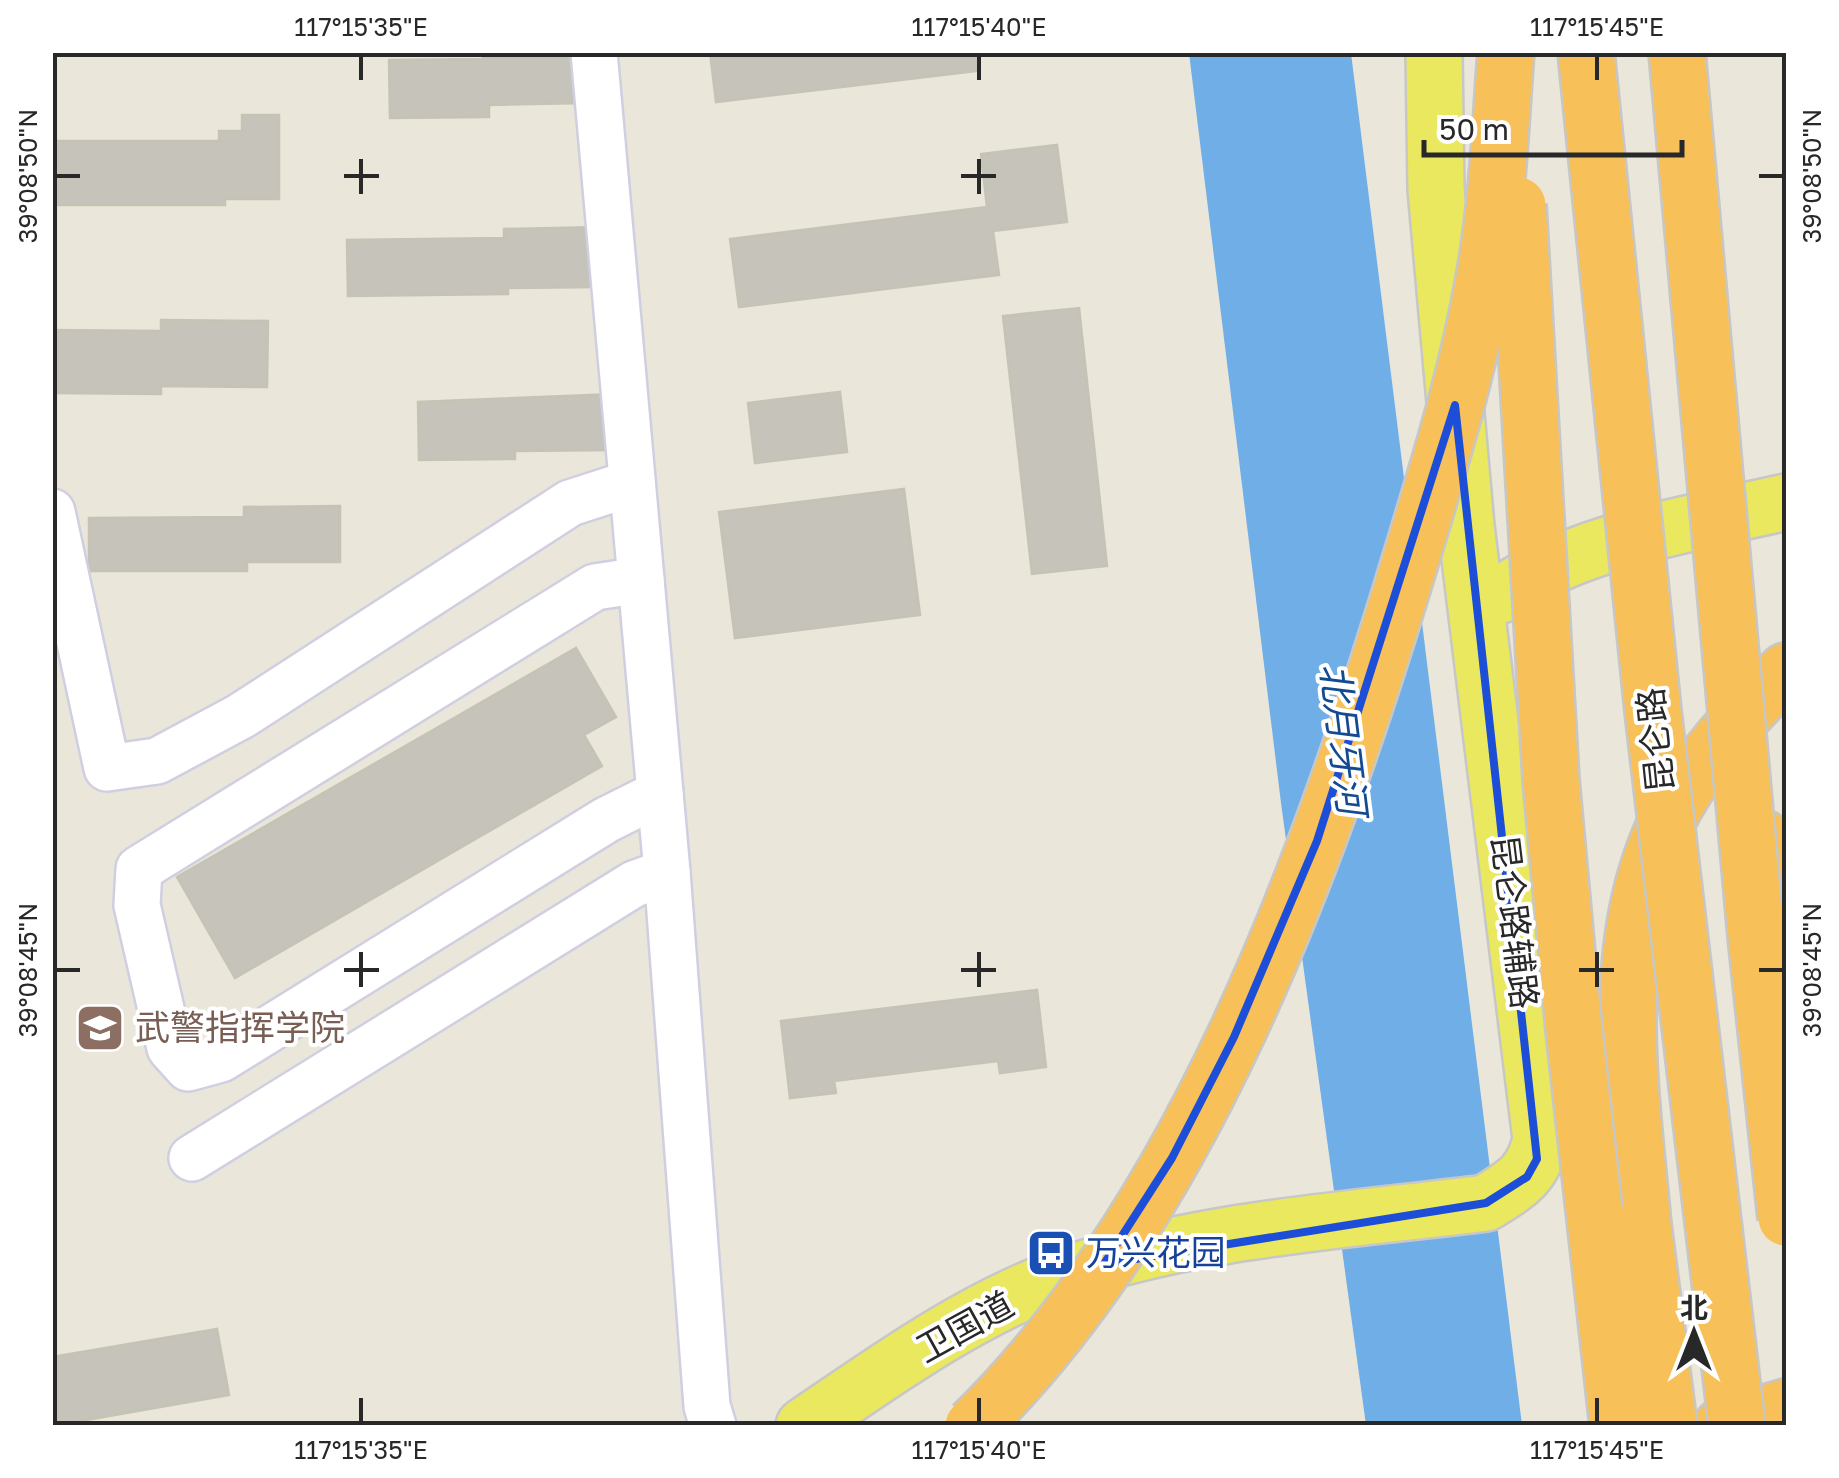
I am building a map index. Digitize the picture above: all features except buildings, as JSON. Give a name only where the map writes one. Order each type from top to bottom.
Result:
[{"type":"highway","points":[[973,1426],[1009,1390],[1091,1285],[1172,1158],[1234,1037],[1317,841],[1386,642],[1467,360],[1490,240],[1507,52]]},
{"type":"highway","points":[[1507,52],[1551,780],[1618,1426]]},
{"type":"highway","name":"昆仑路","points":[[1586,52],[1653,710],[1737,1426]]},
{"type":"highway","points":[[1678,52],[1756,936],[1786,1218]]},
{"type":"highway","points":[[1669,1426],[1631,1088],[1628,981],[1634,931],[1644,888],[1684,790],[1734,723],[1786,671]]},
{"type":"highway","points":[[1742,758],[1786,932]]},
{"type":"highway","points":[[1722,1426],[1786,1407]]},
{"type":"main road","name":"昆仑路辅路","points":[[1434,52],[1436,189],[1475,616],[1541,1139],[1527,1177],[1486,1203]]},
{"type":"main road","points":[[1475,616],[1519,582],[1560,562],[1677,527],[1786,502]]},
{"type":"main road","name":"卫国道","points":[[804,1426],[965,1322],[1059,1277],[1141,1253],[1486,1203]]},
{"type":"lane","points":[[594,52],[667,872],[707,1406],[713,1426]]},
{"type":"lane","points":[[52,512],[107,768],[156,762],[240,716],[570,503],[632,483]]},
{"type":"lane","points":[[641,580],[616,580],[595,587],[139,870],[138,905],[170,1048],[188,1068],[221,1059],[606,820],[660,793]]},
{"type":"lane","points":[[192,1158],[634,884],[667,872]]},
{"type":"highlighted area","points":[[1455,405],[1537,1159],[1527,1177],[1486,1203],[1104,1264],[1172,1158],[1234,1037],[1317,841]]},
{"type":"water","name":"北月牙河","points":[[1189,53],[1351,53],[1522,1425],[1366,1425],[1281,803]]},
{"type":"place","name":"武警指挥学院","points":[[100,1028]]},
{"type":"place","name":"万兴花园","points":[[1051,1253]]}]
